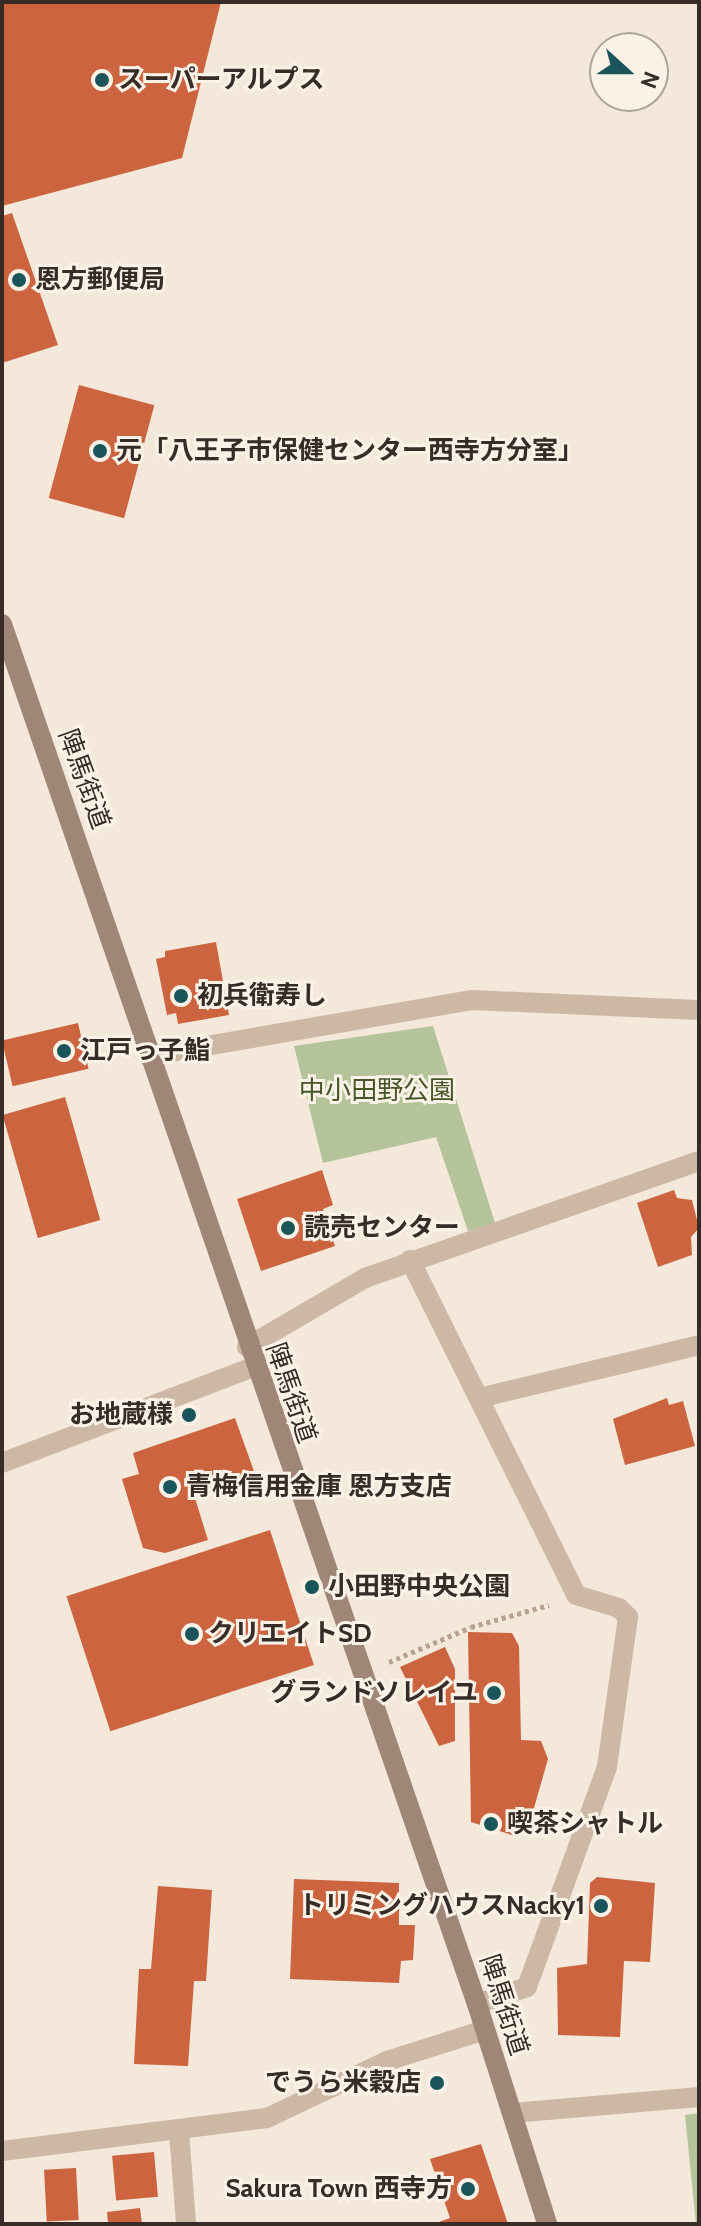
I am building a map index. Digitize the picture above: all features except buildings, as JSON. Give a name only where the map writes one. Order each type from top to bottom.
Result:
[{"type":"main road","name":"陣馬街道","points":[[2,624],[251,1357],[477,2004],[547,2224]]},
{"type":"street","points":[[148,1056],[471,1000],[699,1010]]},
{"type":"street","points":[[2,1463],[251,1357],[365,1278],[699,1161]]},
{"type":"street","points":[[410,1260],[576,1595],[619,1608],[628,1617],[607,1767],[527,1987],[477,2004]]},
{"type":"street","points":[[479,1398],[699,1345]]},
{"type":"street","points":[[2,2151],[179,2132],[267,2118],[387,2061],[485,2030]]},
{"type":"street","points":[[512,2113],[699,2097]]},
{"type":"street","points":[[179,2132],[186,2224]]},
{"type":"path","points":[[384,1664],[471,1627],[576,1595]]},
{"type":"green space","name":"中小田野公園","points":[[433,1026],[496,1226],[468,1231],[436,1137],[323,1163],[294,1046]]},
{"type":"green space","points":[[699,2113],[699,2224],[696,2224],[685,2115]]},
{"type":"place","name":"スーパーアルプス","points":[[102,80]]},
{"type":"place","name":"恩方郵便局","points":[[19,280]]},
{"type":"place","name":"元「八王子市保健センター西寺方分室」","points":[[100,451]]},
{"type":"place","name":"初兵衛寿し","points":[[181,996]]},
{"type":"place","name":"江戸っ子鮨","points":[[64,1051]]},
{"type":"place","name":"読売センター","points":[[288,1228]]},
{"type":"place","name":"お地蔵様","points":[[189,1415]]},
{"type":"place","name":"青梅信用金庫 恩方支店","points":[[170,1487]]},
{"type":"place","name":"小田野中央公園","points":[[312,1587]]},
{"type":"place","name":"クリエイトSD","points":[[192,1634]]},
{"type":"place","name":"グランドソレイユ","points":[[494,1693]]},
{"type":"place","name":"喫茶シャトル","points":[[491,1824]]},
{"type":"place","name":"トリミングハウスNacky1","points":[[601,1906]]},
{"type":"place","name":"でうら米穀店","points":[[437,2083]]},
{"type":"place","name":"Sakura Town 西寺方","points":[[468,2189]]}]
